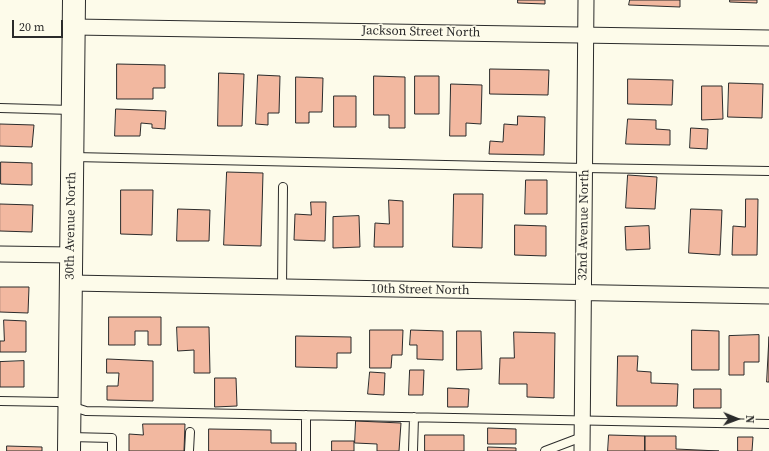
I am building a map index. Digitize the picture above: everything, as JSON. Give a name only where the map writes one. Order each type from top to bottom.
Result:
[{"type":"street","name":"30th Avenue North","points":[[69,444],[74,0]]},
{"type":"street","name":"32nd Avenue North","points":[[582,444],[586,0]]},
{"type":"street","name":"Jackson Street North","points":[[74,27],[769,38]]},
{"type":"street","points":[[0,254],[71,255]]},
{"type":"street","name":"10th Street North","points":[[71,283],[583,294],[769,296]]},
{"type":"lane","points":[[0,108],[73,110]]},
{"type":"lane","points":[[72,157],[769,171]]},
{"type":"lane","points":[[282,287],[283,187]]},
{"type":"lane","points":[[0,401],[58,402],[86,411],[769,424]]},
{"type":"lane","points":[[306,415],[306,451]]},
{"type":"lane","points":[[413,451],[414,417]]},
{"type":"lane","points":[[189,451],[190,432]]},
{"type":"lane","points":[[69,444],[112,438],[112,451]]},
{"type":"lane","points":[[545,451],[582,444]]},
{"type":"building","points":[[518,0],[545,0],[545,4],[518,3]]},
{"type":"building","points":[[630,0],[680,0],[680,7],[629,5]]},
{"type":"building","points":[[730,0],[757,0],[757,3],[730,2]]},
{"type":"building","points":[[117,64],[165,65],[165,88],[153,88],[153,99],[117,99]]},
{"type":"building","points":[[490,69],[549,70],[548,95],[490,94]]},
{"type":"building","points":[[219,73],[244,74],[242,126],[218,126]]},
{"type":"building","points":[[258,75],[280,76],[279,113],[268,113],[268,125],[256,124]]},
{"type":"building","points":[[374,76],[405,77],[405,128],[389,128],[389,115],[374,115]]},
{"type":"building","points":[[415,76],[439,76],[439,114],[415,114]]},
{"type":"building","points":[[296,77],[323,78],[322,112],[309,112],[309,123],[296,123]]},
{"type":"building","points":[[628,79],[673,80],[672,105],[628,104]]},
{"type":"building","points":[[729,83],[763,84],[762,118],[728,117]]},
{"type":"building","points":[[451,84],[482,85],[481,124],[466,123],[466,136],[450,136]]},
{"type":"building","points":[[702,86],[722,86],[723,119],[702,120]]},
{"type":"building","points":[[334,96],[356,96],[356,127],[334,127]]},
{"type":"building","points":[[116,109],[166,111],[165,129],[152,128],[152,124],[141,123],[140,136],[115,136]]},
{"type":"building","points":[[518,116],[545,117],[544,155],[489,154],[490,141],[503,142],[504,124],[517,125]]},
{"type":"building","points":[[628,119],[656,120],[656,129],[670,130],[670,145],[626,144]]},
{"type":"building","points":[[0,124],[34,125],[32,147],[0,146]]},
{"type":"building","points":[[691,128],[708,129],[707,149],[690,148]]},
{"type":"building","points":[[1,162],[32,163],[32,185],[1,184]]},
{"type":"building","points":[[227,172],[263,173],[261,246],[224,245]]},
{"type":"building","points":[[628,175],[657,177],[655,209],[626,208]]},
{"type":"building","points":[[526,180],[547,180],[547,214],[525,214]]},
{"type":"building","points":[[121,190],[153,190],[152,235],[121,234]]},
{"type":"building","points":[[454,194],[483,194],[482,248],[453,247]]},
{"type":"building","points":[[746,199],[758,199],[757,255],[732,255],[733,226],[745,227]]},
{"type":"building","points":[[389,200],[403,201],[403,247],[374,247],[375,223],[389,224]]},
{"type":"building","points":[[311,202],[326,202],[325,241],[294,240],[295,214],[311,215]]},
{"type":"building","points":[[0,204],[33,205],[32,232],[0,231]]},
{"type":"building","points":[[178,209],[210,210],[209,241],[177,241]]},
{"type":"building","points":[[691,209],[722,210],[720,255],[689,253]]},
{"type":"building","points":[[359,216],[360,247],[333,248],[333,217]]},
{"type":"building","points":[[515,225],[546,226],[546,256],[515,255]]},
{"type":"building","points":[[649,226],[650,249],[626,250],[625,227]]},
{"type":"building","points":[[0,287],[29,287],[28,313],[0,312]]},
{"type":"building","points":[[109,317],[161,317],[161,345],[148,345],[148,331],[135,331],[135,345],[109,345]]},
{"type":"building","points":[[4,320],[26,321],[26,352],[0,352],[0,341],[4,341]]},
{"type":"building","points":[[177,327],[209,327],[210,373],[194,373],[194,350],[178,351]]},
{"type":"building","points":[[370,330],[403,330],[402,355],[392,355],[391,368],[370,368]]},
{"type":"building","points":[[411,330],[443,331],[443,360],[417,359],[417,345],[410,345]]},
{"type":"building","points":[[692,330],[719,331],[719,370],[692,370]]},
{"type":"building","points":[[457,331],[481,331],[482,369],[457,370]]},
{"type":"building","points":[[514,332],[555,333],[554,398],[527,397],[527,384],[499,384],[500,358],[514,358]]},
{"type":"building","points":[[759,335],[759,362],[744,362],[744,375],[729,375],[729,336]]},
{"type":"building","points":[[296,336],[351,337],[351,353],[337,353],[337,368],[296,367]]},
{"type":"building","points":[[769,337],[769,382],[767,382]]},
{"type":"building","points":[[618,356],[638,356],[637,371],[651,372],[651,383],[678,384],[677,406],[617,406]]},
{"type":"building","points":[[107,359],[153,361],[153,401],[107,400],[107,386],[118,386],[119,373],[107,373]]},
{"type":"building","points":[[24,361],[24,387],[0,387],[0,362]]},
{"type":"building","points":[[410,370],[424,370],[423,395],[409,395]]},
{"type":"building","points":[[370,372],[385,373],[384,395],[368,394]]},
{"type":"building","points":[[215,378],[236,378],[237,406],[215,407]]},
{"type":"building","points":[[448,388],[469,389],[468,407],[448,407]]},
{"type":"building","points":[[694,389],[721,389],[721,408],[694,408]]},
{"type":"building","points":[[356,421],[401,423],[399,451],[377,451],[377,444],[355,443]]},
{"type":"building","points":[[143,424],[185,424],[184,451],[129,451],[129,434],[143,435]]},
{"type":"building","points":[[488,428],[516,429],[516,444],[488,444]]},
{"type":"building","points":[[209,429],[271,430],[271,443],[296,443],[296,451],[209,451]]},
{"type":"building","points":[[425,435],[464,435],[464,451],[425,451]]},
{"type":"building","points":[[609,435],[645,436],[645,451],[608,451]]},
{"type":"building","points":[[645,436],[676,436],[676,449],[719,451],[645,451]]},
{"type":"building","points":[[738,437],[753,437],[752,451],[738,451]]},
{"type":"building","points":[[332,441],[354,441],[354,451],[332,451]]},
{"type":"building","points":[[7,446],[42,447],[42,451],[7,451]]},
{"type":"building","points":[[488,447],[516,448],[516,451],[488,451]]}]
